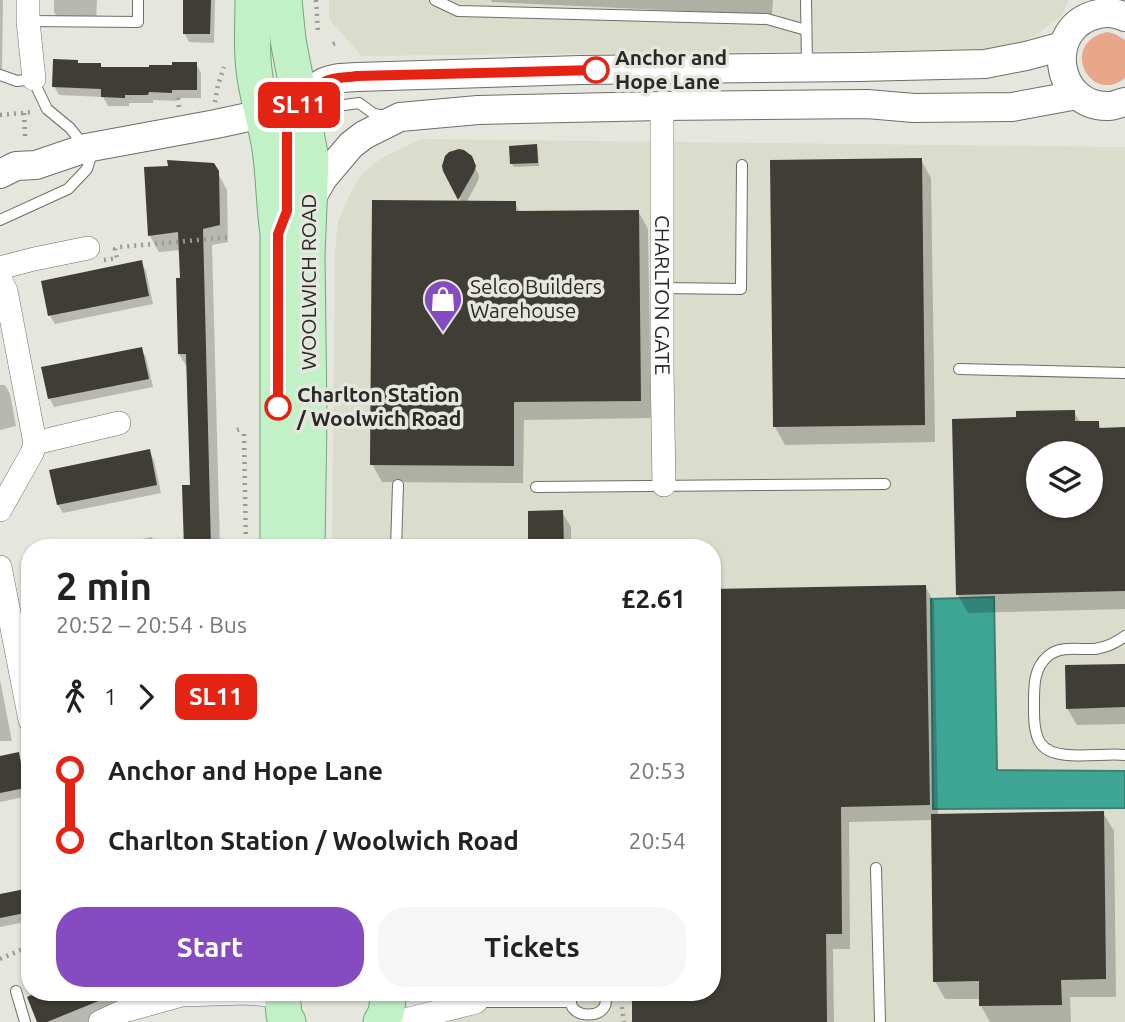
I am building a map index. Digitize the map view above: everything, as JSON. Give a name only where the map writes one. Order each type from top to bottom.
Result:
[{"type":"main road","name":"WOOLWICH ROAD","points":[[253,0],[254,68],[270,145],[278,234],[278,539]]},
{"type":"main road","name":"WOOLWICH ROAD","points":[[284,0],[288,40],[311,159],[307,254],[307,539]]},
{"type":"main road","points":[[381,1022],[388,1001]]},
{"type":"street","points":[[1125,17],[1092,8],[1070,31],[1063,46],[1061,67],[1066,82],[1077,95],[1093,104],[1109,106],[1125,102]]},
{"type":"street","points":[[28,11],[34,79]]},
{"type":"street","points":[[11,170],[90,147],[262,114],[301,102],[323,82],[357,76],[985,64],[1063,46]]},
{"type":"street","points":[[308,204],[323,178],[351,145],[364,135],[400,117],[478,110],[662,106],[867,104],[914,108],[1012,107],[1077,95]]},
{"type":"street","name":"WOOLWICH ROAD","points":[[278,234],[287,211],[287,129],[301,102]]},
{"type":"street","name":"CHARLTON GATE","points":[[662,106],[664,485]]},
{"type":"street","points":[[0,268],[88,248]]},
{"type":"street","points":[[0,279],[6,291],[35,443],[0,510]]},
{"type":"street","points":[[35,443],[119,424]]},
{"type":"street","points":[[0,567],[21,641]]},
{"type":"street","points":[[100,1022],[124,1011],[160,1001]]},
{"type":"street","points":[[398,1022],[476,1002]]},
{"type":"lane","points":[[28,11],[138,22],[138,0]]},
{"type":"lane","points":[[435,0],[458,11],[767,19],[806,30]]},
{"type":"lane","points":[[806,0],[807,68]]},
{"type":"lane","points":[[0,75],[17,81],[34,79],[47,110],[90,147],[87,169],[68,189],[0,220]]},
{"type":"lane","points":[[301,102],[322,108],[359,103],[373,114],[400,117]]},
{"type":"lane","points":[[663,288],[741,289],[742,165]]},
{"type":"lane","points":[[959,369],[1125,373]]},
{"type":"lane","points":[[536,487],[885,484]]},
{"type":"lane","points":[[396,539],[398,485]]},
{"type":"lane","points":[[1125,636],[1111,645],[1097,649],[1062,649],[1048,656],[1034,681],[1036,733],[1041,743],[1050,751],[1068,755],[1125,755]]},
{"type":"lane","points":[[876,868],[880,1022]]},
{"type":"lane","points":[[16,991],[24,1022]]},
{"type":"lane","points":[[476,1002],[495,1001]]},
{"type":"lane","points":[[572,1001],[572,1008],[579,1017],[590,1020],[596,1019],[604,1012],[606,1001]]},
{"type":"path","points":[[316,0],[318,32]]},
{"type":"path","points":[[215,103],[225,66]]},
{"type":"path","points":[[0,115],[41,111]]},
{"type":"path","points":[[24,113],[25,136]]},
{"type":"path","points":[[120,247],[231,237]]},
{"type":"path","points":[[243,430],[246,539]]},
{"type":"path","points":[[0,959],[21,950]]},
{"type":"shaded area","points":[[329,0],[1069,0],[1061,16],[1035,36],[1004,49],[362,56],[329,19]]},
{"type":"shaded area","points":[[1107,32],[1125,40],[1125,78],[1112,85],[1091,79],[1084,70],[1082,59],[1084,48],[1092,38]]},
{"type":"shaded area","points":[[421,139],[1125,147],[1125,1022],[435,1022],[436,1001],[721,1001],[721,539],[332,539],[335,251],[338,221],[363,173],[380,159]]},
{"type":"water","points":[[994,597],[997,770],[1125,771],[1125,808],[933,809],[931,599]]},
{"type":"building","points":[[183,0],[211,0],[210,34],[183,34]]},
{"type":"building","points":[[53,59],[101,63],[101,67],[149,67],[172,65],[172,62],[197,62],[197,90],[149,92],[148,95],[125,95],[125,98],[101,97],[101,89],[52,87]]},
{"type":"building","points":[[537,144],[538,163],[510,164],[509,146]]},
{"type":"building","points":[[459,149],[472,156],[476,166],[458,200],[442,166],[449,152]]},
{"type":"building","points":[[922,158],[925,425],[773,427],[770,160]]},
{"type":"building","points":[[167,160],[214,163],[219,171],[220,225],[203,229],[211,539],[184,539],[182,485],[190,485],[186,354],[178,354],[178,232],[148,236],[144,167],[168,166]]},
{"type":"building","name":"Selco Builders Warehouse","points":[[372,200],[516,201],[516,211],[639,210],[641,401],[514,402],[514,466],[370,465]]},
{"type":"building","points":[[142,260],[149,296],[48,316],[41,281]]},
{"type":"building","points":[[142,347],[149,379],[48,399],[41,367]]},
{"type":"building","points":[[1075,410],[1075,421],[1099,421],[1099,428],[1125,427],[1125,591],[956,595],[952,419],[1016,417],[1016,411]]},
{"type":"building","points":[[150,449],[157,485],[57,505],[49,470]]},
{"type":"building","points":[[563,510],[564,539],[528,539],[528,511]]},
{"type":"building","points":[[926,585],[930,805],[841,807],[842,934],[826,934],[827,1022],[632,1022],[632,1001],[721,1001],[721,589]]},
{"type":"building","points":[[1125,664],[1125,707],[1066,709],[1065,665]]},
{"type":"building","points":[[19,752],[21,789],[0,793],[0,756]]},
{"type":"building","points":[[1104,811],[1106,979],[1061,980],[1062,1005],[979,1006],[979,981],[933,982],[931,814]]},
{"type":"building","points":[[21,890],[21,914],[0,918],[0,894]]},
{"type":"building","points":[[29,1001],[98,1001],[47,1022],[37,1022]]},
{"type":"bus line","name":"SL11","points":[[278,407],[278,234],[287,211],[287,129],[301,102],[323,82],[357,76],[596,70]]},
{"type":"place","name":"Anchor and Hope Lane","points":[[596,70]]},
{"type":"place","name":"Selco Builders Warehouse","points":[[443,333]]},
{"type":"place","name":"Charlton Station / Woolwich Road","points":[[278,407]]}]
